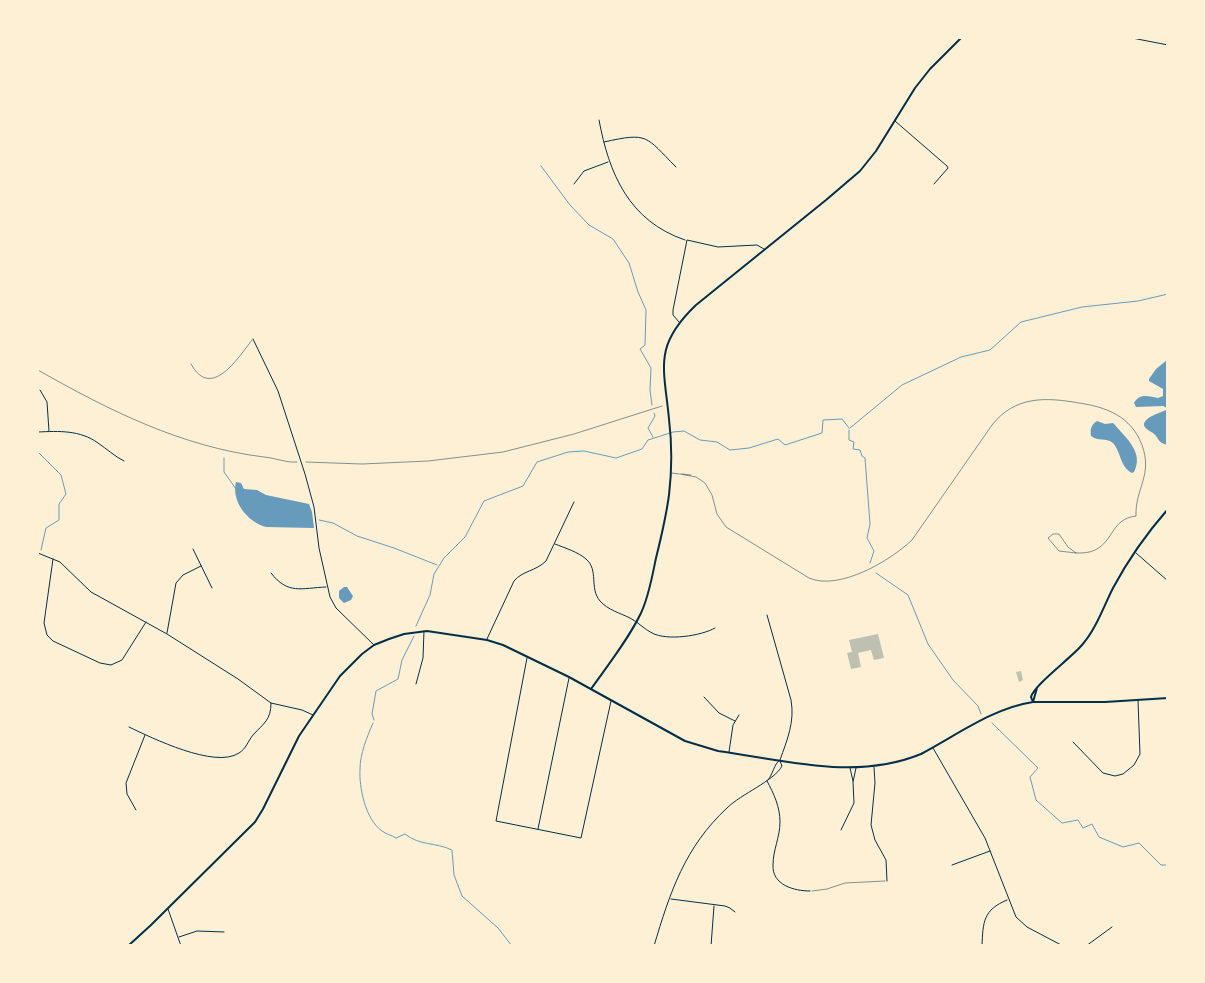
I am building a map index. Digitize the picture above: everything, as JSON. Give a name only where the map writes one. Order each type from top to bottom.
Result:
[{"type":"main road","points":[[590,689],[636,621],[645,602],[655,566],[666,511],[670,472],[670,432],[663,361],[668,344],[679,322],[696,305],[860,171],[870,160],[923,78],[961,38]]},
{"type":"main road","points":[[1033,702],[1031,699],[1034,689],[1070,658],[1090,635],[1118,580],[1168,509]]},
{"type":"main road","points":[[128,946],[168,909],[262,813],[295,743],[313,714],[349,665],[374,645],[404,634],[442,632],[487,640],[569,677],[691,743],[708,749],[827,767],[856,768],[908,759],[1003,710],[1033,702],[1066,703],[1168,698]]},
{"type":"street","points":[[1132,38],[1168,45]]},
{"type":"street","points":[[599,120],[608,162],[625,194],[644,217],[661,230],[687,240],[721,247],[757,245],[765,250]]},
{"type":"street","points":[[895,120],[947,166],[948,168],[934,184]]},
{"type":"street","points":[[603,142],[630,136],[643,137],[653,144],[676,167]]},
{"type":"street","points":[[574,184],[584,171],[608,162]]},
{"type":"street","points":[[679,322],[673,310],[687,240]]},
{"type":"street","points":[[253,339],[278,391],[301,462],[314,507],[318,541],[330,597],[336,608],[374,645]]},
{"type":"street","points":[[40,390],[47,402],[49,432]]},
{"type":"street","points":[[38,432],[68,432],[84,436],[124,461]]},
{"type":"street","points":[[487,640],[516,579],[542,565],[548,558],[574,502]]},
{"type":"street","points":[[555,544],[588,560],[593,569],[594,590],[599,600],[608,608],[636,621],[653,633],[694,636],[716,628]]},
{"type":"street","points":[[193,550],[212,588]]},
{"type":"street","points":[[1136,552],[1168,581]]},
{"type":"street","points":[[38,553],[53,558],[66,567],[88,590],[167,634],[271,702],[313,714]]},
{"type":"street","points":[[53,558],[44,623],[47,635],[53,640],[100,663],[112,665],[122,660],[146,622]]},
{"type":"street","points":[[167,634],[176,583],[183,575],[201,566]]},
{"type":"street","points":[[271,573],[280,584],[289,588],[327,587]]},
{"type":"street","points":[[767,615],[793,707],[793,721],[780,760],[776,763],[774,771],[767,780]]},
{"type":"street","points":[[416,684],[423,658],[424,632]]},
{"type":"street","points":[[528,657],[496,821],[582,838],[611,701]]},
{"type":"street","points":[[538,829],[569,677]]},
{"type":"street","points":[[704,697],[719,713],[734,721]]},
{"type":"street","points":[[1073,742],[1106,774],[1115,776],[1123,774],[1134,765],[1140,754],[1138,700]]},
{"type":"street","points":[[129,727],[192,754],[233,756],[241,752],[253,735],[264,725],[270,714],[271,702]]},
{"type":"street","points":[[729,752],[734,721],[738,715]]},
{"type":"street","points":[[136,810],[127,794],[126,783],[145,734]]},
{"type":"street","points":[[932,748],[979,827],[1016,917],[1022,924],[1063,946]]},
{"type":"street","points":[[654,946],[687,857],[703,833],[728,807],[774,776],[782,764],[780,760]]},
{"type":"street","points":[[874,766],[875,786],[871,825],[875,840],[886,860],[886,881]]},
{"type":"street","points":[[841,830],[854,803],[850,768]]},
{"type":"street","points":[[853,782],[856,768]]},
{"type":"street","points":[[767,780],[776,800],[780,817],[773,862],[774,872],[787,888],[810,891]]},
{"type":"street","points":[[270,786],[274,787]]},
{"type":"street","points":[[952,865],[990,851]]},
{"type":"street","points":[[670,899],[730,908],[735,912]]},
{"type":"street","points":[[982,946],[987,914],[994,906],[1008,899]]},
{"type":"street","points":[[711,946],[714,905]]},
{"type":"street","points":[[168,909],[181,946]]},
{"type":"street","points":[[1086,946],[1112,927]]},
{"type":"street","points":[[179,937],[197,931],[224,932]]},
{"type":"lane","points":[[190,364],[195,372],[203,377],[213,378],[222,375],[228,371],[253,339]]},
{"type":"lane","points":[[670,472],[700,479],[707,486],[718,517],[732,531],[809,578],[822,582],[836,581],[881,564],[892,558],[910,542],[992,425],[1006,411],[1023,403],[1041,398],[1093,405],[1115,413],[1132,428],[1144,451],[1146,473],[1136,503],[1136,516],[1130,516],[1120,521],[1104,544],[1097,549],[1088,553],[1076,553],[1059,551],[1048,538],[1053,534],[1059,534],[1068,547],[1076,553]]},
{"type":"lane","points":[[810,891],[827,889],[845,883],[886,881]]},
{"type":"path","points":[[38,370],[84,396],[138,422],[196,443],[254,456],[293,462],[362,464],[428,461],[503,452],[574,434],[667,404]]},
{"type":"water","points":[[1167,360],[1167,408],[1163,406],[1136,407],[1134,403],[1141,396],[1158,398],[1163,396],[1163,389],[1149,381],[1149,379],[1156,369]]},
{"type":"water","points":[[1167,408],[1167,445],[1146,429],[1144,425],[1149,418]]},
{"type":"water","points":[[1097,421],[1105,424],[1113,423],[1129,441],[1136,452],[1137,465],[1134,472],[1132,473],[1125,467],[1113,443],[1091,436],[1091,427]]},
{"type":"water","points":[[236,482],[241,483],[244,489],[257,490],[266,495],[309,504],[314,528],[266,527],[253,521],[239,504],[236,497]]},
{"type":"water","points":[[347,587],[353,596],[351,600],[344,603],[339,598],[339,591]]},
{"type":"building","points":[[878,634],[884,658],[874,660],[871,650],[858,653],[861,667],[851,669],[847,653],[852,652],[849,640]]},
{"type":"building","points":[[1021,671],[1023,680],[1019,682],[1016,672]]},
{"type":"waterway","points":[[541,166],[570,205],[589,225],[613,239],[629,263],[646,310],[645,345],[640,349],[651,368],[650,390],[652,405]]},
{"type":"waterway","points":[[850,428],[902,385],[961,357],[990,350],[1021,322],[1082,307],[1138,301],[1168,294]]},
{"type":"waterway","points":[[653,437],[648,428],[655,416],[654,413]]},
{"type":"waterway","points":[[416,626],[430,595],[434,574],[444,558],[465,537],[484,501],[523,486],[537,462],[568,452],[584,451],[616,458],[642,449],[648,440],[673,432],[684,431],[700,440],[717,442],[730,450],[749,448],[778,439],[785,445],[822,433],[823,420],[842,419],[849,428]]},
{"type":"waterway","points":[[849,430],[849,440],[854,442],[853,449],[860,450],[865,458],[870,524],[867,538],[874,551],[870,563]]},
{"type":"waterway","points":[[38,452],[61,475],[66,494],[59,504],[59,520],[46,528],[41,550]]},
{"type":"waterway","points":[[224,458],[224,472],[236,489]]},
{"type":"waterway","points":[[319,520],[333,523],[357,536],[437,565]]},
{"type":"waterway","points":[[876,573],[908,595],[928,644],[953,680],[978,706],[981,714]]},
{"type":"waterway","points":[[374,720],[372,714],[376,691],[398,679],[402,660],[414,636]]},
{"type":"waterway","points":[[373,723],[360,763],[362,793],[371,819],[382,831],[396,838],[405,834],[416,840],[452,850],[454,875],[462,896],[498,928],[512,946]]},
{"type":"waterway","points":[[992,723],[1038,768],[1030,777],[1036,800],[1062,823],[1078,820],[1083,828],[1092,824],[1099,837],[1123,847],[1139,843],[1161,865],[1168,865]]}]
